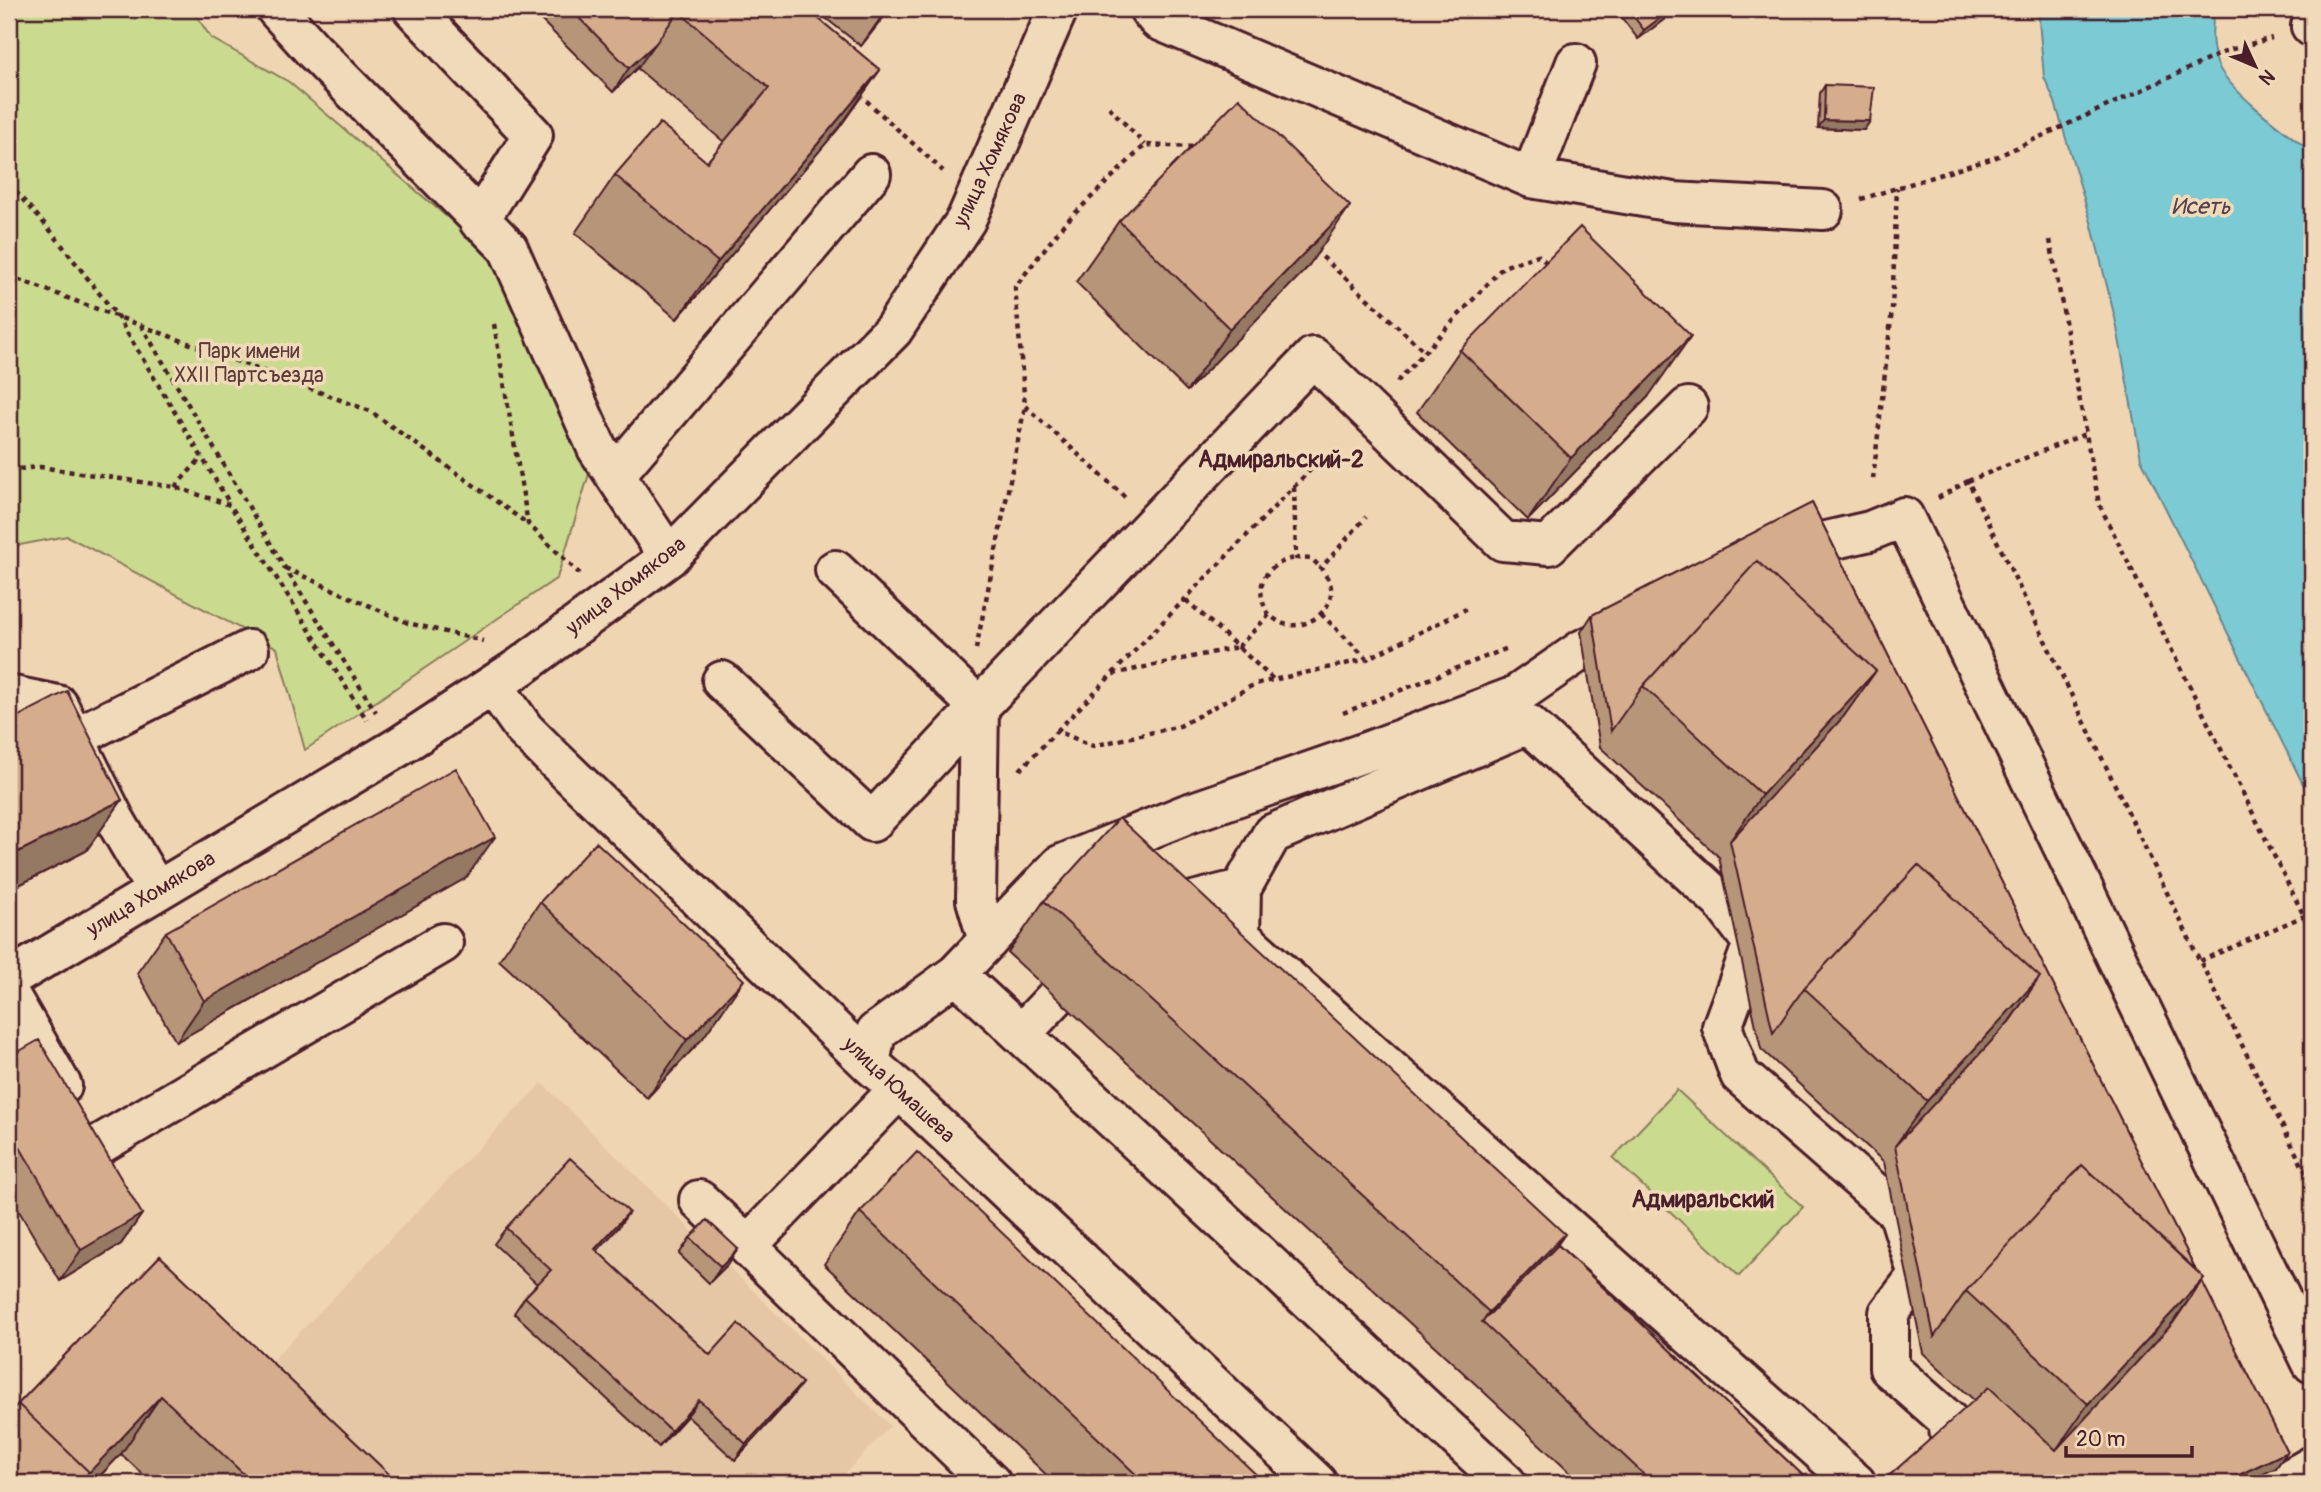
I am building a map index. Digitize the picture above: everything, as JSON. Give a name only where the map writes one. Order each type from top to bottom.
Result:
[{"type":"street","points":[[413,9],[533,135],[479,221]]},
{"type":"street","name":"улица Хомякова","points":[[9,979],[400,746],[494,685],[668,557],[893,330],[966,220],[1058,9]]},
{"type":"street","points":[[1149,9],[1158,20],[1531,178],[1673,202],[1823,210]]},
{"type":"street","points":[[286,12],[479,221],[508,248],[597,448],[668,557]]},
{"type":"street","points":[[1531,178],[1576,63]]},
{"type":"street","points":[[615,475],[871,174]]},
{"type":"street","points":[[722,681],[872,822],[1313,357],[1503,541],[1549,545],[1688,407]]},
{"type":"street","points":[[1753,572],[1813,544],[1870,531],[1904,517],[2312,1363]]},
{"type":"street","points":[[835,570],[979,707],[976,900],[988,941]]},
{"type":"street","points":[[870,1064],[876,1032],[956,974],[1060,865],[1187,814],[1366,752],[1515,696],[1583,649],[1668,610]]},
{"type":"street","points":[[74,738],[249,650]]},
{"type":"street","name":"улица Юмашева","points":[[494,685],[524,729],[554,760],[870,1064],[1317,1483]]},
{"type":"street","points":[[9,695],[58,705],[114,818],[156,890]]},
{"type":"street","points":[[1856,1483],[1240,936],[1241,890],[1272,834],[1528,724],[1721,901],[1753,943],[1722,1027],[1740,1075],[1899,1214],[1918,1275],[1889,1313],[1889,1368],[1948,1420],[1956,1483]]},
{"type":"street","points":[[1021,1034],[1133,916],[1241,890]]},
{"type":"street","points":[[97,1146],[443,943]]},
{"type":"street","points":[[956,974],[1491,1478]]},
{"type":"street","points":[[9,994],[116,1179]]},
{"type":"street","points":[[747,1247],[899,1089]]},
{"type":"street","points":[[699,1200],[991,1483]]},
{"type":"street","points":[[2282,1483],[2312,1466]]},
{"type":"path","points":[[1823,210],[1994,158],[2229,50]]},
{"type":"path","points":[[856,92],[947,175]]},
{"type":"path","points":[[1109,107],[1145,145],[1205,148]]},
{"type":"path","points":[[974,657],[1025,406],[1015,287],[1064,224],[1145,145]]},
{"type":"path","points":[[9,184],[50,230],[117,316],[230,505],[370,723]]},
{"type":"path","points":[[1873,480],[1892,310],[1897,188]]},
{"type":"path","points":[[2050,240],[2099,504],[2312,932]]},
{"type":"path","points":[[1315,250],[1425,352]]},
{"type":"path","points":[[9,276],[370,411],[528,524],[588,582]]},
{"type":"path","points":[[493,314],[528,524]]},
{"type":"path","points":[[140,324],[285,568],[379,717]]},
{"type":"path","points":[[1025,406],[1131,503]]},
{"type":"path","points":[[1904,517],[1968,481],[2085,434]]},
{"type":"path","points":[[175,487],[202,457]]},
{"type":"path","points":[[1020,771],[1315,465]]},
{"type":"path","points":[[9,470],[40,467],[175,487],[230,505]]},
{"type":"path","points":[[1968,481],[2200,961],[2312,1185]]},
{"type":"path","points":[[1294,488],[1296,558]]},
{"type":"path","points":[[1321,568],[1366,517]]},
{"type":"path","points":[[1296,558],[1311,559],[1321,568],[1330,582],[1331,598],[1321,614],[1305,625],[1286,625],[1269,615],[1264,607],[1261,587],[1266,574],[1282,560],[1296,558]]},
{"type":"path","points":[[285,568],[408,623],[485,641]]},
{"type":"path","points":[[1185,600],[1274,680]]},
{"type":"path","points":[[1057,732],[1093,746],[1180,726],[1255,684],[1367,659],[1466,609]]},
{"type":"path","points":[[1321,614],[1367,659]]},
{"type":"path","points":[[1112,675],[1238,647],[1269,615]]},
{"type":"path","points":[[2200,961],[2304,916]]},
{"type":"shaded area","points":[[542,1083],[890,1426],[836,1483],[387,1483],[263,1370]]},
{"type":"green space","name":"Парк имени XXII Партсъезда","points":[[9,9],[192,9],[211,38],[289,82],[495,258],[597,448],[557,578],[305,750],[277,648],[67,536],[9,547]]},
{"type":"green space","points":[[1677,1090],[1803,1207],[1739,1276],[1613,1158]]},
{"type":"water","name":"Исеть","points":[[2038,9],[2215,9],[2213,43],[2215,57],[2223,74],[2259,111],[2312,152],[2312,802],[2141,459],[2116,322],[2091,222],[2055,102],[2044,77]]},
{"type":"building","points":[[570,9],[680,9],[656,43],[629,68]]},
{"type":"building","points":[[807,9],[880,70],[718,262],[615,175],[660,123],[707,162],[769,88],[678,11]]},
{"type":"building","points":[[873,9],[887,9],[882,16]]},
{"type":"building","points":[[1628,9],[1672,9],[1644,30]]},
{"type":"building","points":[[1825,85],[1874,87],[1870,121],[1824,120]]},
{"type":"building","points":[[1239,98],[1350,206],[1230,329],[1119,221]]},
{"type":"building","points":[[1580,227],[1691,336],[1571,458],[1460,350]]},
{"type":"building","points":[[1812,503],[2196,1270],[2082,1165],[1966,1291],[1934,1337],[1895,1146],[2009,1022],[2040,977],[1918,865],[1804,988],[1773,1033],[1730,841],[1844,716],[1876,671],[1757,561],[1643,686],[1611,731],[1592,615]]},
{"type":"building","points":[[1757,561],[1876,671],[1762,795],[1643,686]]},
{"type":"building","points":[[67,691],[122,800],[18,852],[9,835],[9,721]]},
{"type":"building","points":[[456,768],[495,837],[204,1001],[166,932]]},
{"type":"building","points":[[1119,818],[1565,1234],[1489,1312],[1044,901]]},
{"type":"building","points":[[596,842],[744,980],[687,1040],[540,902]]},
{"type":"building","points":[[1918,865],[2040,977],[1927,1101],[1804,988]]},
{"type":"building","points":[[39,1040],[142,1214],[81,1250],[9,1129],[9,1057]]},
{"type":"building","points":[[917,1152],[1265,1483],[1145,1483],[860,1212]]},
{"type":"building","points":[[570,1158],[629,1212],[595,1249],[710,1355],[738,1324],[802,1383],[746,1444],[699,1400],[671,1431],[525,1297],[551,1270],[506,1228]]},
{"type":"building","points":[[2082,1165],[2204,1278],[2088,1404],[1966,1291]]},
{"type":"building","points":[[707,1220],[738,1249],[721,1267],[690,1238]]},
{"type":"building","points":[[1558,1245],[1811,1483],[1653,1483],[1482,1322]]},
{"type":"building","points":[[160,1256],[392,1477],[386,1483],[253,1483],[161,1396],[87,1475],[89,1472],[18,1404]]},
{"type":"building","points":[[2202,1281],[2287,1452],[2222,1483],[1881,1483],[1989,1387],[2056,1450],[2173,1323]]},
{"type":"building","points":[[18,1404],[89,1472],[78,1483],[9,1483],[9,1413]]},
{"type":"district","name":"Адмиральский-2","points":[[1281,459]]},
{"type":"district","name":"Адмиральский","points":[[1703,1199]]}]
